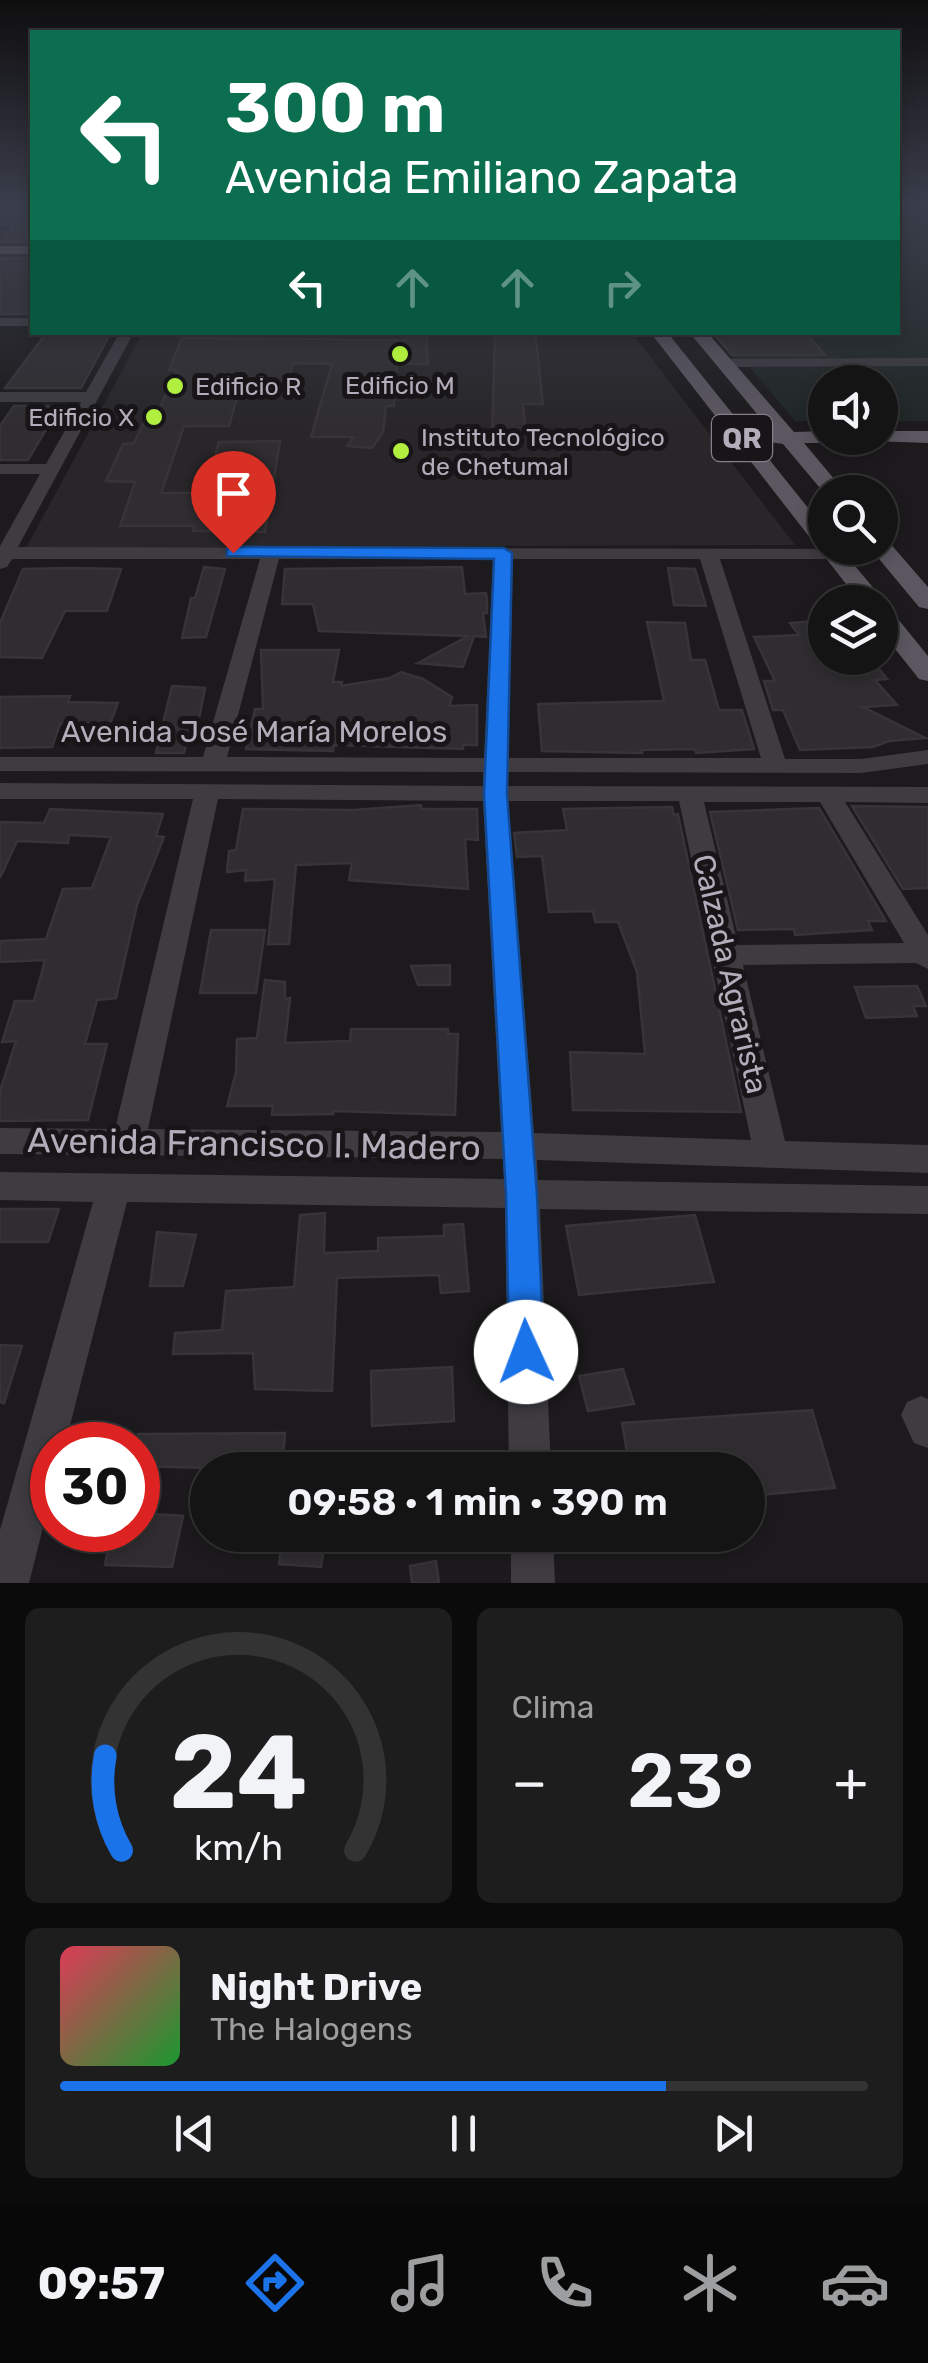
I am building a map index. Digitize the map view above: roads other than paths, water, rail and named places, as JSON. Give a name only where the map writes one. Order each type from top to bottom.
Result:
[{"type":"main road","name":"QR","points":[[660,335],[743,439],[808,510]]},
{"type":"main road","name":"QR","points":[[701,335],[820,475]]},
{"type":"main road","points":[[743,439],[808,437]]},
{"type":"main road","points":[[898,437],[928,437]]},
{"type":"main road","name":"QR","points":[[843,565],[858,585]]},
{"type":"main road","points":[[896,565],[928,602]]},
{"type":"main road","points":[[899,636],[928,634]]},
{"type":"main road","points":[[899,636],[928,673]]},
{"type":"street","points":[[0,322],[30,322]]},
{"type":"street","points":[[2,556],[125,335]]},
{"type":"street","points":[[724,363],[928,362]]},
{"type":"street","points":[[0,397],[94,397]]},
{"type":"street","points":[[0,469],[53,469]]},
{"type":"street","points":[[2,556],[708,553],[808,549]]},
{"type":"street","points":[[129,1140],[210,778],[271,553]]},
{"type":"street","points":[[504,553],[497,779],[522,1195],[529,1452]]},
{"type":"street","points":[[708,553],[775,765]]},
{"type":"street","name":"Avenida José María Morelos","points":[[0,764],[210,778],[497,779],[775,765],[894,764],[928,758]]},
{"type":"street","name":"Avenida José María Morelos","points":[[0,792],[210,778]]},
{"type":"street","name":"Avenida José María Morelos","points":[[497,779],[690,794],[928,795]]},
{"type":"street","name":"Calzada Agrarista","points":[[690,794],[771,1154]]},
{"type":"street","points":[[828,795],[926,956]]},
{"type":"street","points":[[726,955],[926,956]]},
{"type":"street","name":"Avenida Francisco I. Madero","points":[[0,1141],[518,1146],[928,1159]]},
{"type":"street","name":"Avenida Francisco I. Madero","points":[[0,1186],[928,1200]]},
{"type":"street","points":[[7,1583],[114,1187]]},
{"type":"street","points":[[532,1552],[533,1583]]},
{"type":"place","name":"Edificio M","points":[[400,354]]},
{"type":"place","name":"Edificio R","points":[[175,386]]},
{"type":"place","name":"Edificio X","points":[[154,417]]},
{"type":"place","name":"Instituto Tecnológico de Chetumal","points":[[401,451]]}]
